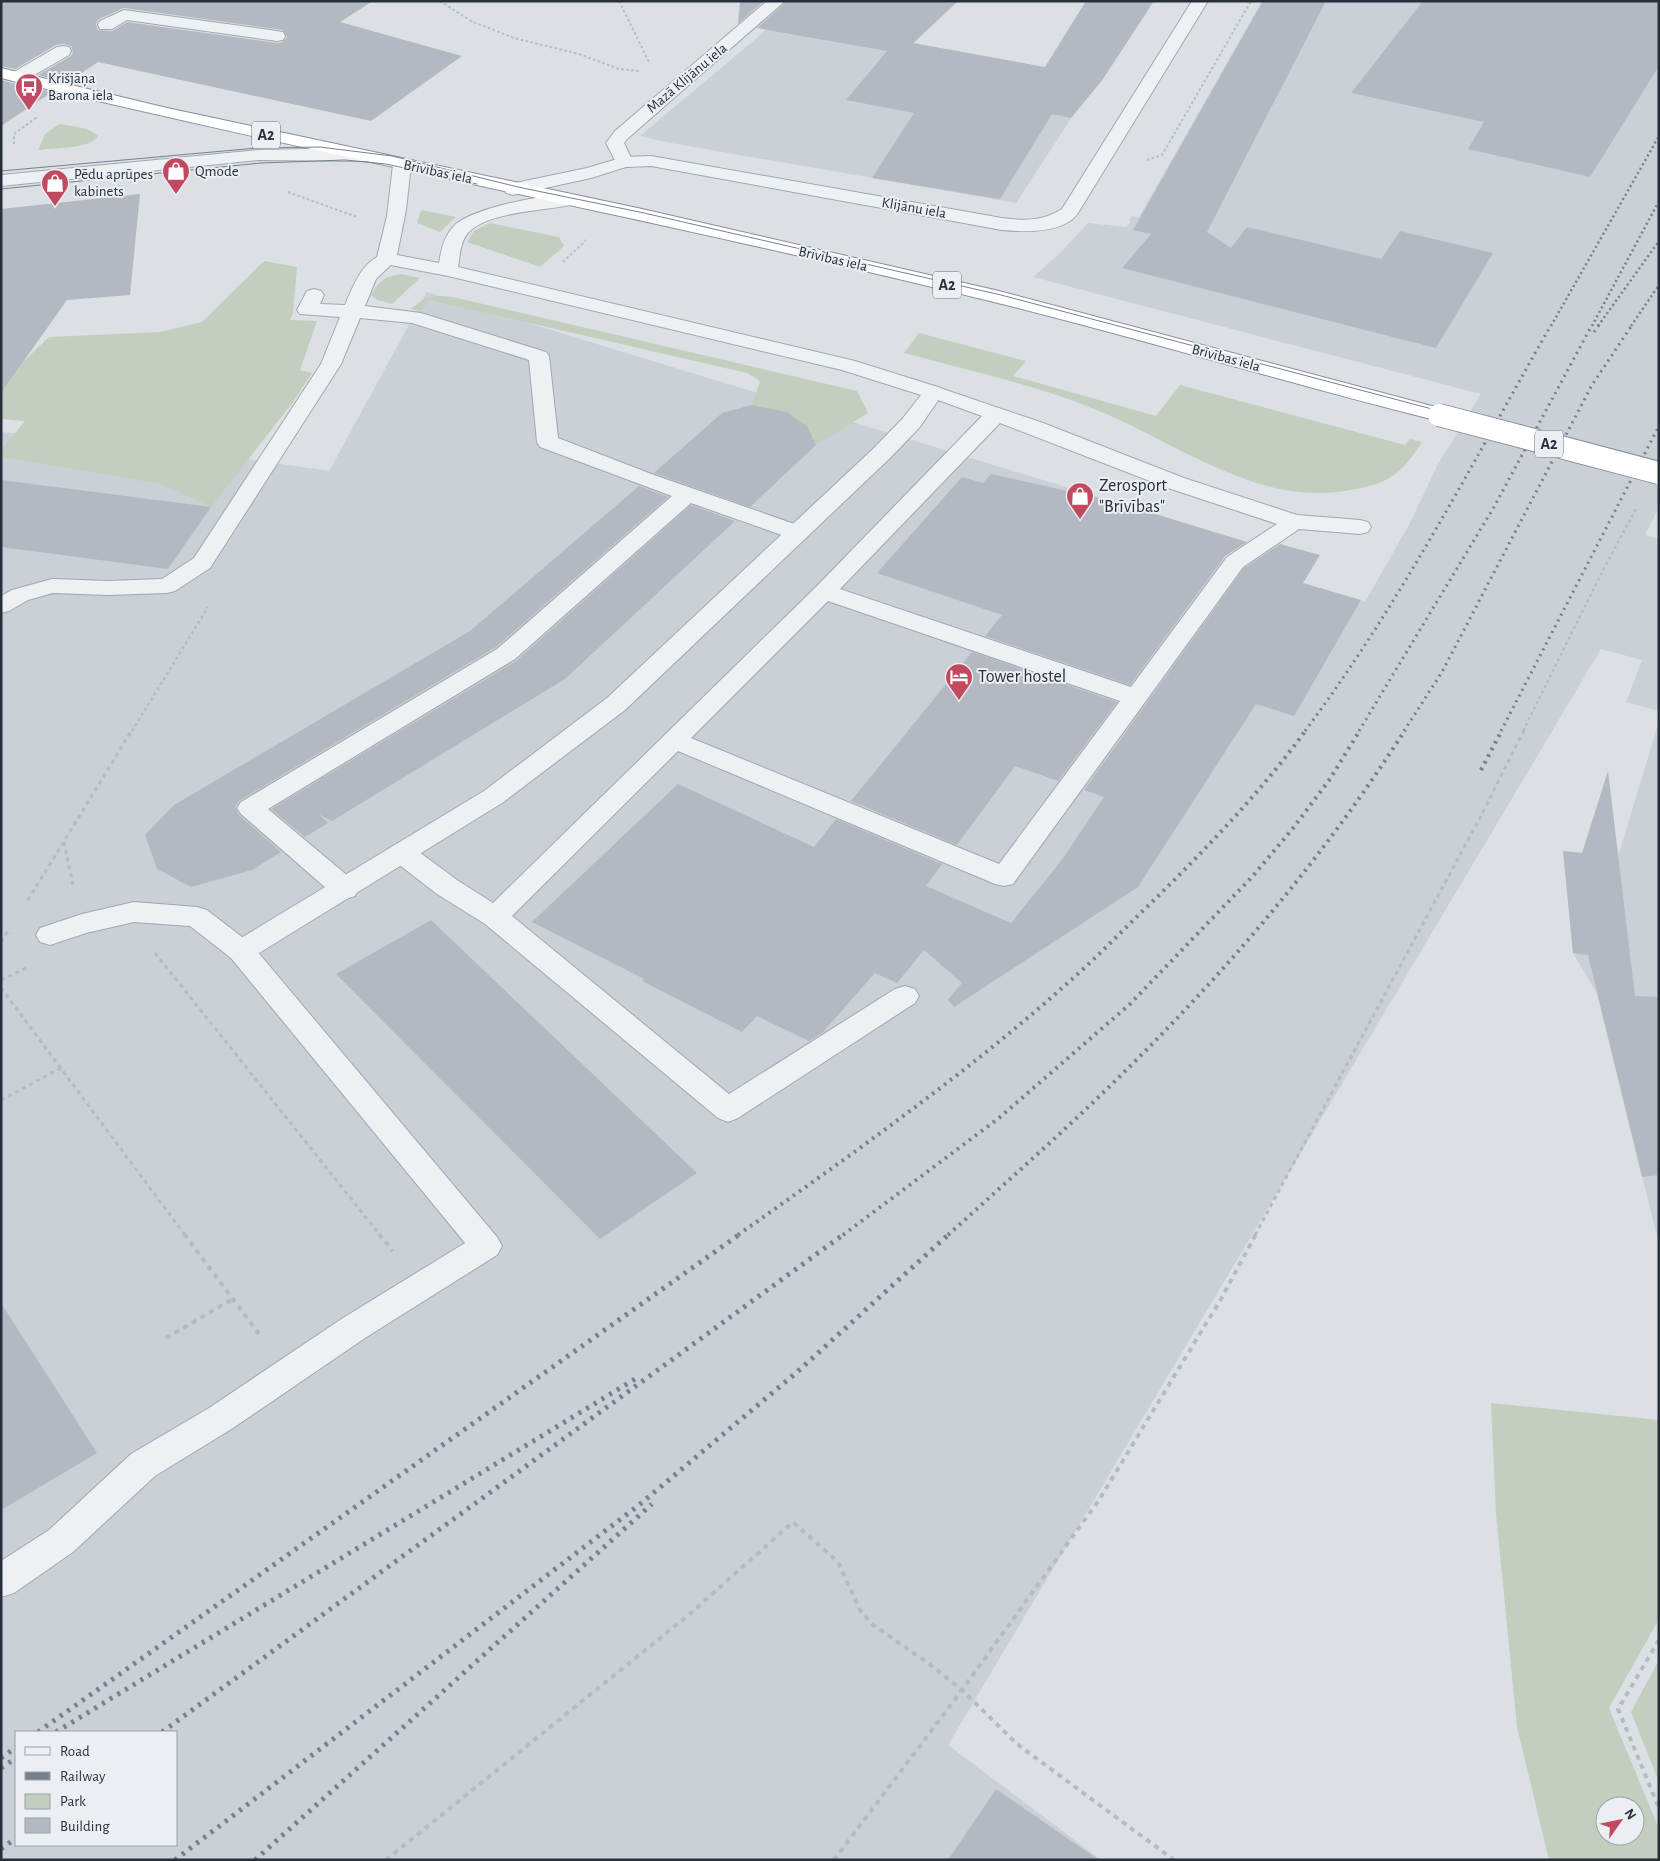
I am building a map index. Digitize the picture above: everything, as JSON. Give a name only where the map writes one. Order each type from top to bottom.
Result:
[{"type":"highway","name":"Brīvības iela","points":[[9,75],[166,113],[568,200],[999,297],[1659,473]]},
{"type":"street","name":"Mazā Klijānu iela","points":[[624,162],[616,143],[621,135],[778,1]]},
{"type":"street","name":"Klijānu iela","points":[[514,189],[591,172],[624,162],[651,161],[1002,224],[1026,227],[1044,225],[1069,214],[1200,1]]},
{"type":"street","points":[[106,25],[124,15],[277,36]]},
{"type":"street","points":[[9,75],[63,51]]},
{"type":"street","points":[[1,181],[259,155],[328,154],[366,156]]},
{"type":"street","points":[[1,606],[20,595],[52,586],[108,588],[167,586],[202,563],[331,364],[367,276],[387,258],[398,201],[402,165]]},
{"type":"street","points":[[448,270],[451,244],[461,228],[486,216],[554,200],[568,200]]},
{"type":"street","points":[[387,258],[448,270],[848,365],[934,392],[1176,483],[1294,522],[1360,527]]},
{"type":"street","points":[[314,295],[307,310],[353,311],[414,317],[539,356],[548,442],[798,533]]},
{"type":"street","points":[[241,951],[493,797],[616,704],[798,533],[911,423],[934,392]]},
{"type":"street","points":[[495,917],[824,592],[995,415]]},
{"type":"street","points":[[344,889],[250,808],[506,654],[688,494]]},
{"type":"street","points":[[674,740],[1004,877],[1235,562],[1294,522]]},
{"type":"street","points":[[824,592],[1136,697]]},
{"type":"street","points":[[402,852],[447,887],[495,917],[728,1110],[905,996]]},
{"type":"street","points":[[1,1581],[61,1541],[143,1465],[221,1418],[354,1328],[486,1246],[241,951],[197,917],[134,912],[82,924],[50,935]]},
{"type":"path","points":[[440,1],[471,21],[514,38],[579,54],[619,69],[646,72]]},
{"type":"path","points":[[619,1],[650,64]]},
{"type":"path","points":[[14,150],[14,134],[44,113]]},
{"type":"path","points":[[286,191],[361,219]]},
{"type":"path","points":[[834,1860],[962,1690],[1099,1500],[1221,1299],[1481,816],[1602,572],[1638,506]]},
{"type":"path","points":[[150,947],[397,1256]]},
{"type":"path","points":[[1,988],[264,1341]]},
{"type":"path","points":[[1,1100],[61,1068]]},
{"type":"path","points":[[166,1338],[233,1299]]},
{"type":"path","points":[[386,1860],[691,1613],[793,1522],[838,1562],[860,1610],[872,1624],[932,1666],[962,1690],[1017,1744],[1174,1860]]},
{"type":"path","points":[[1659,1640],[1618,1709],[1659,1808]]},
{"type":"shaded area","points":[[795,1],[932,1],[953,6],[914,43],[1103,79],[1074,114],[1016,203],[640,136],[757,38]]},
{"type":"shaded area","points":[[1262,1],[1659,1],[1659,507],[1645,535],[1659,539],[1659,711],[1626,702],[1642,660],[1601,649],[948,1745],[1101,1860],[1,1860],[1,432],[247,459],[329,471],[427,292],[1226,536],[1212,556],[1365,602],[1411,521],[1437,466],[1481,394],[1033,277],[1058,255],[1088,223],[1126,227],[1131,222],[1129,220],[1132,216],[1139,217]]},
{"type":"shaded area","points":[[1659,721],[1659,1244],[1597,994],[1573,953],[1563,851],[1618,857]]},
{"type":"green space","points":[[59,124],[85,129],[98,136],[94,140],[80,146],[38,150],[45,134]]},
{"type":"green space","points":[[421,210],[456,217],[440,232],[417,223]]},
{"type":"green space","points":[[490,223],[559,237],[564,246],[540,267],[467,242],[474,231]]},
{"type":"green space","points":[[264,261],[297,267],[293,313],[290,320],[317,321],[300,370],[312,373],[293,402],[211,507],[161,484],[1,457],[1,450],[25,421],[1,419],[1,393],[24,361],[49,337],[160,332],[202,322]]},
{"type":"green space","points":[[401,274],[420,278],[392,304],[378,300],[371,295],[383,280]]},
{"type":"green space","points":[[453,297],[857,391],[868,413],[816,445],[807,426],[787,412],[752,405],[760,381],[747,373],[430,300],[420,311],[410,309],[426,298]]},
{"type":"green space","points":[[919,333],[1026,361],[1013,376],[1156,416],[1180,385],[1405,445],[1410,439],[1422,442],[1400,470],[1393,476],[1375,484],[1351,490],[1315,493],[1281,489],[1248,480],[1216,467],[1121,420],[1066,398],[904,353]]},
{"type":"green space","points":[[1491,1403],[1659,1420],[1659,1619],[1609,1708],[1659,1829],[1659,1860],[1549,1860],[1517,1727],[1496,1514]]},
{"type":"green space","points":[[1659,1660],[1659,1782],[1631,1712]]},
{"type":"building","points":[[1,1],[373,1],[340,22],[462,56],[371,121],[98,62],[68,82],[38,75],[71,56],[73,52],[71,46],[63,44],[56,45],[15,69],[1,66]],"holes":[[[124,8],[283,30],[287,37],[283,42],[277,43],[127,22],[112,31],[98,30],[96,24],[99,19]]]},
{"type":"building","points":[[740,1],[764,1],[738,24]]},
{"type":"building","points":[[787,1],[958,1],[913,43],[1045,67],[1086,1],[1154,1],[1103,79],[1071,118],[1052,114],[1000,199],[872,178],[914,113],[846,100],[887,51],[757,28]]},
{"type":"building","points":[[1263,1],[1326,1],[1207,232],[1231,248],[1247,227],[1381,259],[1400,231],[1493,253],[1436,348],[1122,268],[1151,234],[1133,230]]},
{"type":"building","points":[[1423,1],[1659,1],[1659,66],[1590,177],[1468,149],[1484,122],[1351,93]]},
{"type":"building","points":[[1,80],[12,83],[52,92],[1,126]]},
{"type":"building","points":[[140,194],[130,295],[67,300],[1,393],[1,209]]},
{"type":"building","points":[[752,405],[787,412],[807,426],[816,445],[750,507],[654,473],[722,413]]},
{"type":"building","points":[[991,474],[1116,502],[1247,542],[1225,556],[1130,685],[985,636],[1002,615],[877,573],[962,477],[983,483]]},
{"type":"building","points":[[1,480],[211,507],[168,569],[1,547]]},
{"type":"building","points":[[639,486],[668,497],[496,647],[239,801],[235,807],[239,815],[281,852],[252,870],[191,887],[157,869],[145,835],[174,805],[470,631]]},
{"type":"building","points":[[691,505],[735,521],[565,679],[332,821],[318,814],[328,823],[305,837],[271,809],[516,661]]},
{"type":"building","points":[[1280,544],[1320,555],[1303,583],[1361,600],[1294,716],[1256,704],[1138,887],[954,1007],[948,1000],[962,983],[924,950],[897,983],[875,973],[823,1032],[809,1041],[757,1016],[742,1032],[532,922],[678,784],[814,847],[836,819],[942,864],[926,886],[1011,923],[1061,861],[1104,797],[1084,790],[1244,568]]},
{"type":"building","points":[[972,652],[1117,702],[1058,781],[1015,766],[957,845],[851,801]]},
{"type":"building","points":[[1608,771],[1635,996],[1659,997],[1659,1175],[1642,1177],[1588,955],[1573,953],[1563,851],[1582,853]]},
{"type":"building","points":[[431,920],[697,1173],[600,1239],[336,974]]},
{"type":"building","points":[[1,1303],[97,1453],[1,1510]]},
{"type":"building","points":[[996,1789],[1099,1860],[948,1860]]},
{"type":"tram line","points":[[1,171],[257,148],[320,147],[392,156],[518,187],[644,213],[1001,295],[1659,469]]},
{"type":"tram line","points":[[1,189],[261,163],[345,160],[386,164],[477,184]]},
{"type":"railway","points":[[1551,326],[1659,136]]},
{"type":"railway","points":[[1592,326],[1659,201]]},
{"type":"railway","points":[[1598,326],[1659,241]]},
{"type":"railway","points":[[1631,326],[1659,285]]},
{"type":"railway","points":[[1305,731],[1340,683],[1404,583],[1551,325]]},
{"type":"railway","points":[[1359,731],[1494,507],[1592,325]]},
{"type":"railway","points":[[1594,332],[1599,325]]},
{"type":"railway","points":[[1404,731],[1442,672],[1592,385],[1632,325]]},
{"type":"railway","points":[[1501,731],[1659,426]]},
{"type":"railway","points":[[738,1235],[914,1108],[1041,1007],[1107,946],[1212,841],[1270,776],[1306,730]]},
{"type":"railway","points":[[843,1235],[999,1118],[1130,1004],[1252,877],[1294,827],[1330,779],[1360,730]]},
{"type":"railway","points":[[948,1235],[1112,1084],[1193,1002],[1269,915],[1305,870],[1340,825],[1405,730]]},
{"type":"railway","points":[[1481,770],[1502,730]]},
{"type":"railway","points":[[39,1731],[740,1234]]},
{"type":"railway","points":[[163,1731],[844,1234]]},
{"type":"railway","points":[[175,1860],[639,1505],[796,1373],[949,1234]]},
{"type":"railway","points":[[58,1731],[640,1376]]},
{"type":"railway","points":[[255,1860],[652,1504]]},
{"type":"railway","points":[[1,1758],[15,1748]]},
{"type":"railway","points":[[1,1768],[15,1759]]},
{"type":"railway","points":[[1,1849],[15,1839]]},
{"type":"place","name":"Krišjāņa Barona iela","points":[[29,111]]},
{"type":"place","name":"Qmode","points":[[176,195]]},
{"type":"place","name":"Pēdu aprūpes kabinets","points":[[55,207]]},
{"type":"place","name":"Zerosport \"Brīvības\"","points":[[1080,520]]},
{"type":"place","name":"Tower hostel","points":[[959,701]]}]
